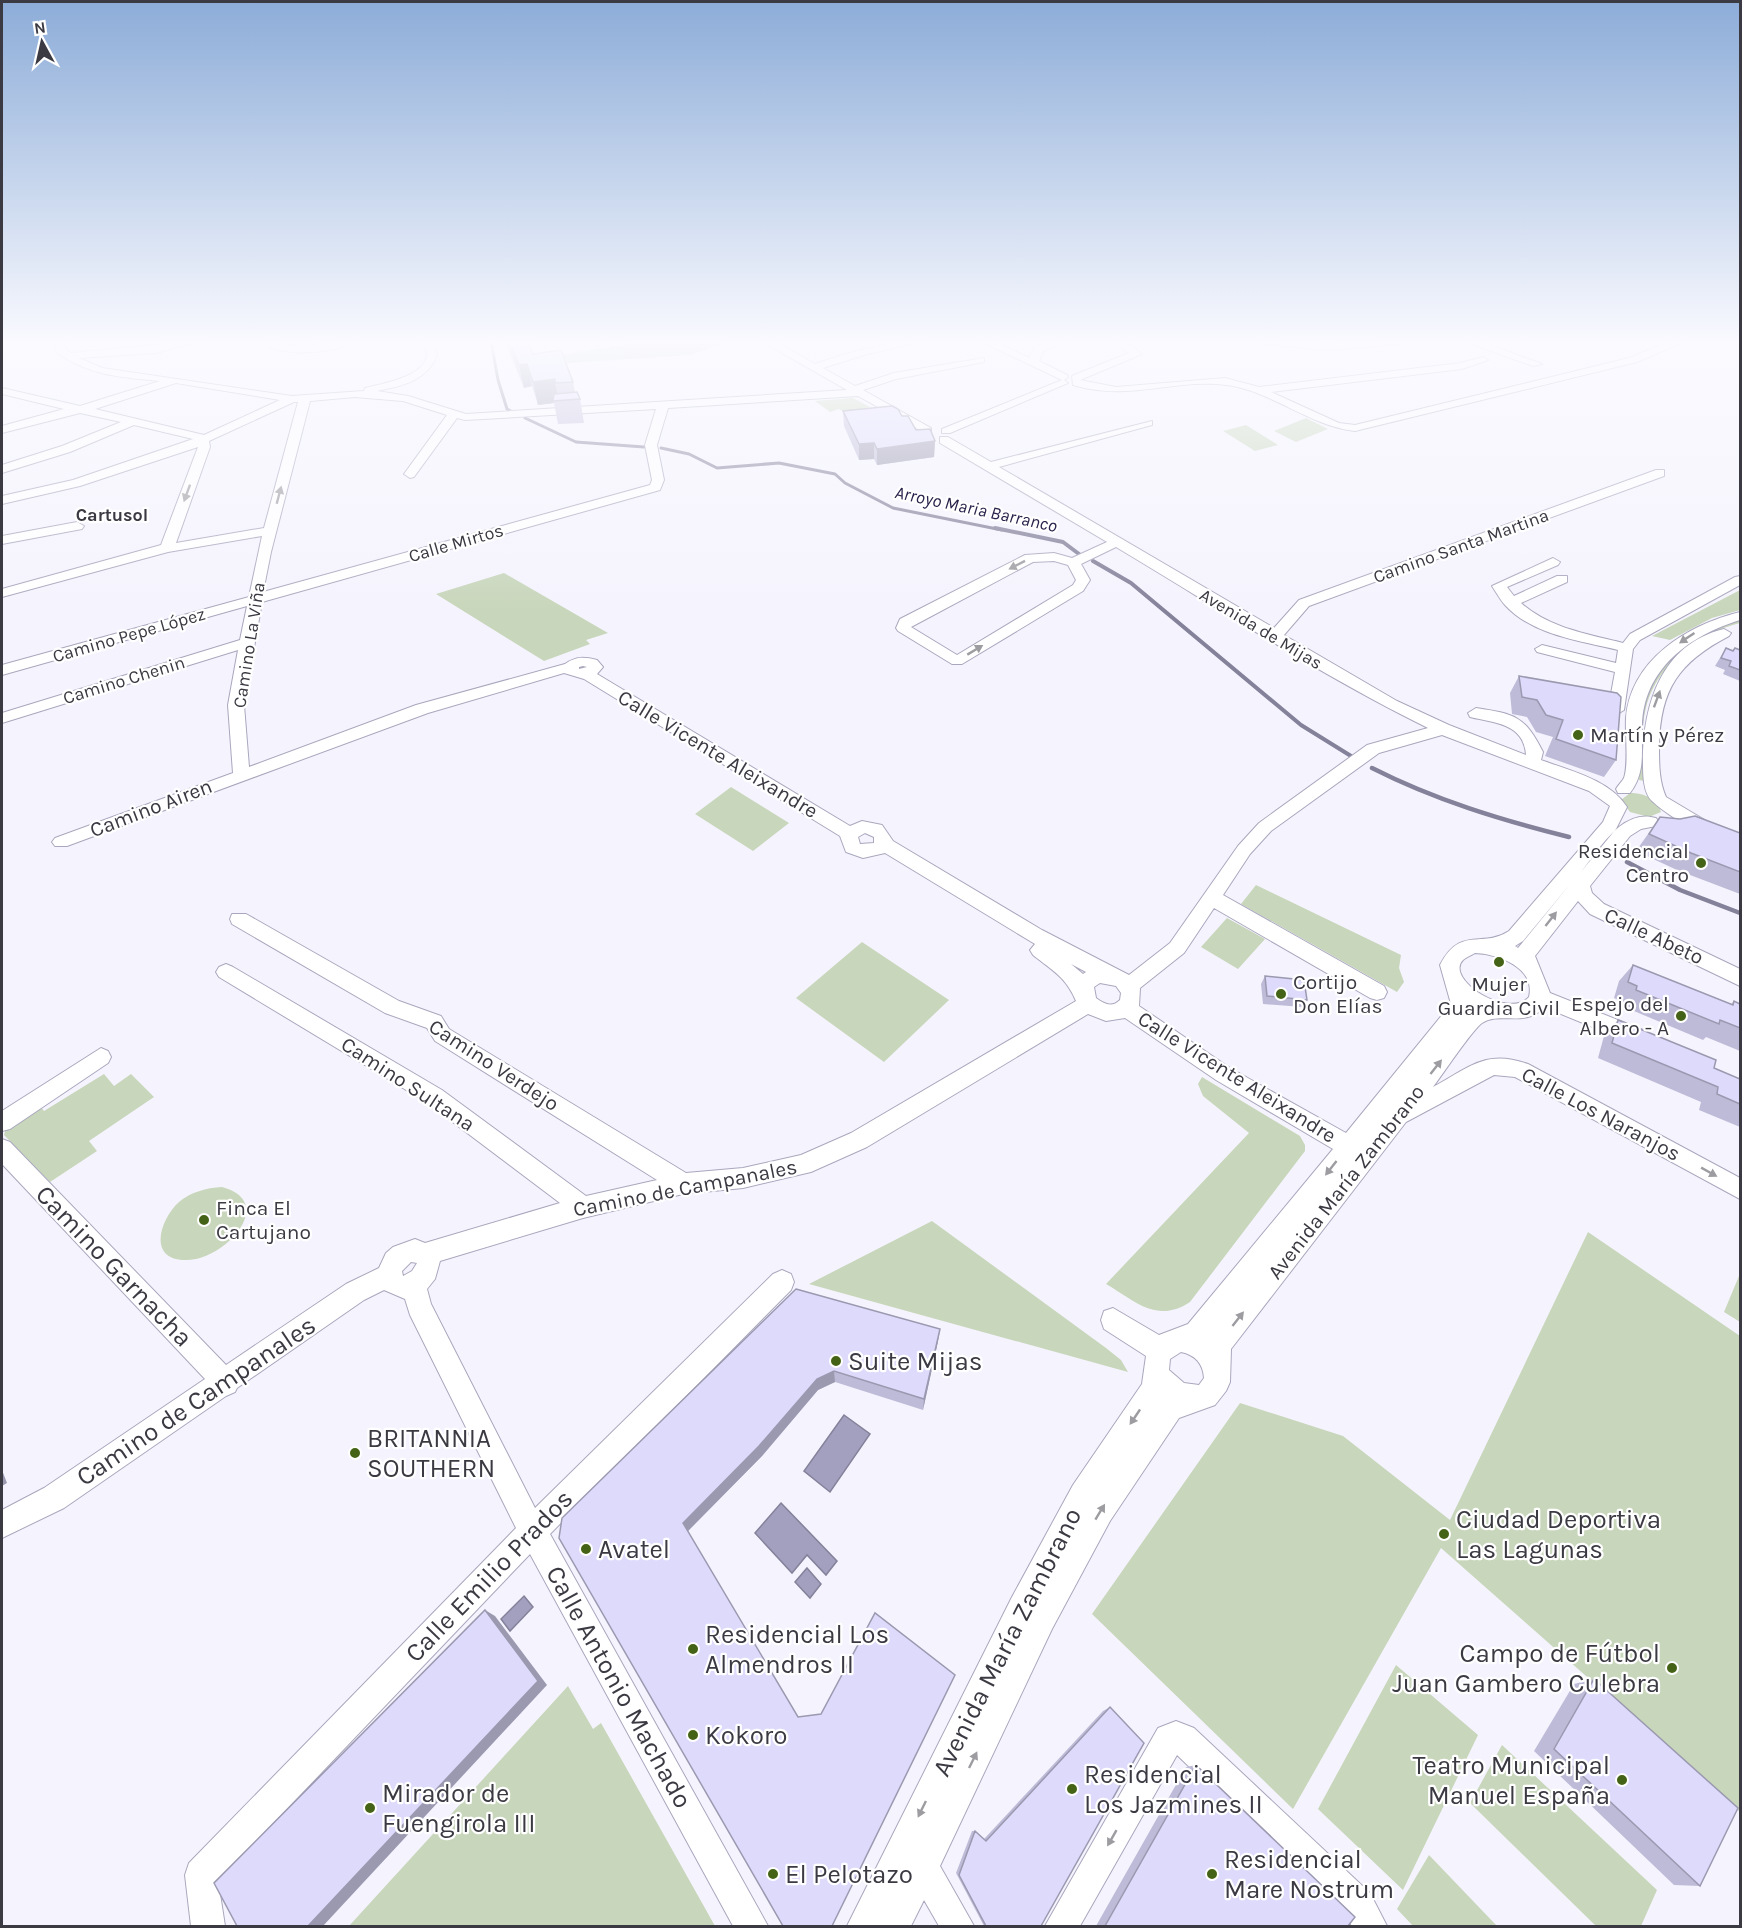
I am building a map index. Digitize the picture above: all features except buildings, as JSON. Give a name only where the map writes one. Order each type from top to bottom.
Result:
[{"type":"street","points":[[2,469],[66,449],[110,431]]},
{"type":"street","points":[[175,431],[203,438]]},
{"type":"street","points":[[2,500],[76,483],[169,453],[219,431]]},
{"type":"street","name":"Camino La Viña","points":[[241,774],[236,705],[264,552],[297,431]]},
{"type":"street","points":[[410,474],[441,431]]},
{"type":"street","name":"Calle Mirtos","points":[[256,599],[656,487],[657,480],[651,445],[655,431]]},
{"type":"street","name":"Avenida de Mijas","points":[[926,431],[922,435],[926,439],[945,435],[991,466],[1274,637],[1390,704],[1443,729],[1620,796],[1632,817],[1654,822]]},
{"type":"street","points":[[945,435],[954,431]]},
{"type":"street","points":[[991,466],[1119,431]]},
{"type":"street","points":[[167,548],[204,447],[203,438]]},
{"type":"street","name":"Camino Santa Martina","points":[[1274,637],[1304,603],[1660,473]]},
{"type":"street","points":[[2,540],[77,526]]},
{"type":"street","points":[[2,593],[167,548],[269,531]]},
{"type":"street","points":[[1073,562],[1083,580],[1078,588],[957,661],[903,628],[905,622],[1030,558],[1054,557],[1073,562],[1117,542]]},
{"type":"street","points":[[1553,562],[1498,586],[1510,603],[1531,620],[1547,626],[1631,642],[1666,652]]},
{"type":"street","points":[[1510,603],[1563,579]]},
{"type":"street","points":[[1637,699],[1613,699],[1631,642],[1740,580]]},
{"type":"street","name":"Camino Pepe López","points":[[2,670],[256,599]]},
{"type":"street","points":[[1740,616],[1695,633],[1666,652],[1649,674],[1637,699],[1632,779],[1620,796],[1610,825],[1516,936],[1502,945],[1473,945],[1461,949],[1453,956],[1449,966],[1451,977],[1467,998],[1498,1011],[1524,1010],[1533,1006],[1540,997],[1538,978],[1525,956],[1527,950],[1624,832],[1637,823],[1684,822],[1702,826],[1740,841]]},
{"type":"street","points":[[1654,822],[1668,816],[1669,812],[1652,782],[1650,735],[1654,703],[1664,680],[1690,653],[1708,640],[1740,626]]},
{"type":"street","name":"Camino Chenin","points":[[2,718],[247,643]]},
{"type":"street","points":[[1542,649],[1622,669]]},
{"type":"street","name":"Camino Airen","points":[[62,842],[422,709],[583,670]]},
{"type":"street","name":"Calle Vicente Aleixandre","points":[[583,670],[854,832],[848,840],[852,848],[863,852],[880,847],[1050,957],[1072,975],[1086,996]]},
{"type":"street","points":[[1476,714],[1513,719],[1522,725],[1535,752],[1532,763]]},
{"type":"street","points":[[1128,986],[1152,970],[1177,948],[1244,850],[1265,826],[1373,748],[1391,741],[1443,729]]},
{"type":"street","points":[[1620,796],[1641,789],[1661,799],[1702,826]]},
{"type":"street","points":[[880,847],[1035,935],[1109,975],[1128,986],[1132,998],[1126,1008],[1111,1013],[1095,1009],[1086,996],[1089,979],[1094,976],[1109,975]]},
{"type":"street","name":"Calle Abeto","points":[[1580,884],[1584,896],[1597,909],[1740,978]]},
{"type":"street","points":[[1212,898],[1377,992]]},
{"type":"street","name":"Camino Verdejo","points":[[239,919],[392,1007],[434,1022],[442,1035],[683,1184]]},
{"type":"street","points":[[1487,946],[1512,953],[1531,968]]},
{"type":"street","name":"Camino Sultana","points":[[226,972],[434,1096],[583,1207]]},
{"type":"street","name":"Avenida María Zambrano","points":[[864,1926],[1022,1607],[1083,1495],[1150,1393],[1166,1352],[1195,1334],[1211,1318],[1461,1006],[1458,988]]},
{"type":"street","name":"Camino de Campanales","points":[[2,1524],[54,1498],[226,1383],[356,1292],[402,1280],[421,1281],[429,1269],[426,1254],[583,1207],[683,1184],[777,1172],[834,1153],[1086,996]]},
{"type":"street","points":[[1540,997],[1654,1044]]},
{"type":"street","name":"Calle Vicente Aleixandre","points":[[1126,1008],[1223,1074],[1348,1146]]},
{"type":"street","name":"Avenida María Zambrano","points":[[1217,1372],[1217,1353],[1228,1332],[1476,1016],[1498,1011]]},
{"type":"street","points":[[2,1122],[101,1057]]},
{"type":"street","name":"Calle Los Naranjos","points":[[1396,1118],[1491,1066],[1504,1065],[1521,1070],[1740,1189]]},
{"type":"street","name":"Camino Garnacha","points":[[2,1149],[226,1383]]},
{"type":"street","name":"Calle Antonio Machado","points":[[402,1280],[419,1307],[532,1531],[751,1926]]},
{"type":"street","name":"Calle Emilio Prados","points":[[208,1926],[201,1875],[532,1531],[782,1282]]},
{"type":"street","points":[[1113,1320],[1166,1352],[1195,1343],[1208,1352],[1217,1372],[1213,1390],[1198,1400],[1188,1400],[1170,1391],[1158,1374],[1166,1352]]},
{"type":"street","name":"Avenida María Zambrano","points":[[894,1926],[1042,1619],[1100,1511],[1170,1409],[1180,1402],[1198,1400]]},
{"type":"street","points":[[1062,1926],[1169,1739],[1176,1736],[1183,1739],[1358,1905],[1370,1926]]},
{"type":"street","points":[[922,1866],[957,1926]]},
{"type":"green space","points":[[1223,431],[1256,431],[1278,445],[1255,451]]},
{"type":"green space","points":[[1274,431],[1323,431],[1296,442]]},
{"type":"green space","points":[[504,573],[608,633],[586,640],[590,644],[544,661],[436,594]]},
{"type":"green space","points":[[1740,590],[1740,610],[1712,618],[1670,640],[1652,636]]},
{"type":"green space","points":[[1740,619],[1740,623],[1708,635],[1693,644],[1680,654],[1658,680],[1645,712],[1642,738],[1644,781],[1639,780],[1637,739],[1639,715],[1652,680],[1662,665],[1690,641],[1723,624]]},
{"type":"green space","points":[[731,787],[789,823],[753,851],[695,814]]},
{"type":"green space","points":[[1630,793],[1649,797],[1661,812],[1649,817],[1630,812],[1621,800]]},
{"type":"green space","points":[[1256,885],[1401,955],[1399,968],[1404,982],[1397,992],[1241,904]]},
{"type":"green space","points":[[1227,918],[1265,939],[1238,969],[1201,947]]},
{"type":"green space","points":[[862,942],[949,1000],[884,1062],[796,998]]},
{"type":"green space","points":[[104,1074],[114,1086],[131,1074],[154,1097],[89,1141],[97,1151],[50,1182],[4,1135],[7,1124],[38,1103],[44,1111]]},
{"type":"green space","points":[[1202,1077],[1300,1136],[1305,1145],[1305,1151],[1190,1302],[1167,1311],[1146,1308],[1106,1284],[1249,1133],[1203,1096],[1198,1084]]},
{"type":"green space","name":"Finca El Cartujano","points":[[222,1187],[238,1195],[246,1205],[245,1217],[239,1230],[214,1252],[198,1258],[183,1260],[172,1258],[161,1245],[161,1236],[167,1218],[173,1209],[179,1202],[194,1193]]},
{"type":"green space","points":[[932,1221],[1106,1348],[1121,1360],[1128,1372],[809,1284]]},
{"type":"green space","name":"Ciudad Deportiva Las Lagunas","points":[[1588,1232],[1740,1336],[1740,1812],[1441,1548],[1293,1809],[1092,1614],[1240,1403],[1343,1436],[1450,1520]]},
{"type":"green space","points":[[1740,1277],[1740,1322],[1724,1312]]},
{"type":"green space","points":[[1396,1665],[1478,1735],[1403,1890],[1318,1809]]},
{"type":"green space","points":[[568,1686],[593,1729],[601,1723],[715,1926],[349,1926]]},
{"type":"green space","points":[[1502,1745],[1657,1890],[1641,1926],[1596,1926],[1470,1803]]},
{"type":"green space","points":[[1429,1855],[1497,1926],[1413,1926],[1397,1909]]},
{"type":"shaded area","points":[[844,1415],[870,1434],[830,1492],[804,1471]]},
{"type":"shaded area","points":[[781,1503],[837,1561],[826,1575],[807,1555],[792,1573],[755,1533]]},
{"type":"shaded area","points":[[807,1568],[821,1584],[810,1598],[795,1582]]},
{"type":"shaded area","points":[[524,1596],[533,1607],[510,1631],[501,1619]]},
{"type":"waterway","name":"Arroyo Maria Barranco","points":[[553,431],[576,442],[644,447]]},
{"type":"waterway","name":"Arroyo Maria Barranco","points":[[661,448],[689,454],[717,468],[779,463],[835,474],[845,483],[893,508],[1002,530]]},
{"type":"waterway","name":"Arroyo Maria Barranco","points":[[995,528],[1063,542],[1079,554]]},
{"type":"waterway","name":"Arroyo Maria Barranco","points":[[1093,561],[1131,583],[1301,725],[1351,756]]},
{"type":"waterway","name":"Arroyo Maria Barranco","points":[[1372,768],[1420,790],[1469,808],[1569,837]]},
{"type":"waterway","name":"Arroyo Maria Barranco","points":[[1627,862],[1680,890],[1740,913]]},
{"type":"place","name":"Martín y Pérez","points":[[1578,735]]},
{"type":"place","name":"Residencial Centro","points":[[1701,863]]},
{"type":"place","name":"Mujer Guardia Civil","points":[[1499,962]]},
{"type":"place","name":"Cortijo Don Elías","points":[[1281,994]]},
{"type":"place","name":"Espejo del Albero - A","points":[[1681,1016]]},
{"type":"place","name":"Finca El Cartujano","points":[[204,1220]]},
{"type":"place","name":"Suite Mijas","points":[[836,1361]]},
{"type":"place","name":"BRITANNIA SOUTHERN","points":[[355,1453]]},
{"type":"place","name":"Ciudad Deportiva Las Lagunas","points":[[1444,1534]]},
{"type":"place","name":"Avatel","points":[[586,1549]]},
{"type":"place","name":"Residencial Los Almendros II","points":[[693,1649]]},
{"type":"place","name":"Campo de Fútbol Juan Gambero Culebra","points":[[1672,1668]]},
{"type":"place","name":"Kokoro","points":[[693,1735]]},
{"type":"place","name":"Teatro Municipal Manuel España","points":[[1622,1780]]},
{"type":"place","name":"Residencial Los Jazmines II","points":[[1072,1789]]},
{"type":"place","name":"Mirador de Fuengirola III","points":[[370,1808]]},
{"type":"place","name":"El Pelotazo","points":[[773,1874]]},
{"type":"place","name":"Residencial Mare Nostrum","points":[[1212,1874]]},
{"type":"district","name":"Cartusol","points":[[112,515]]}]
